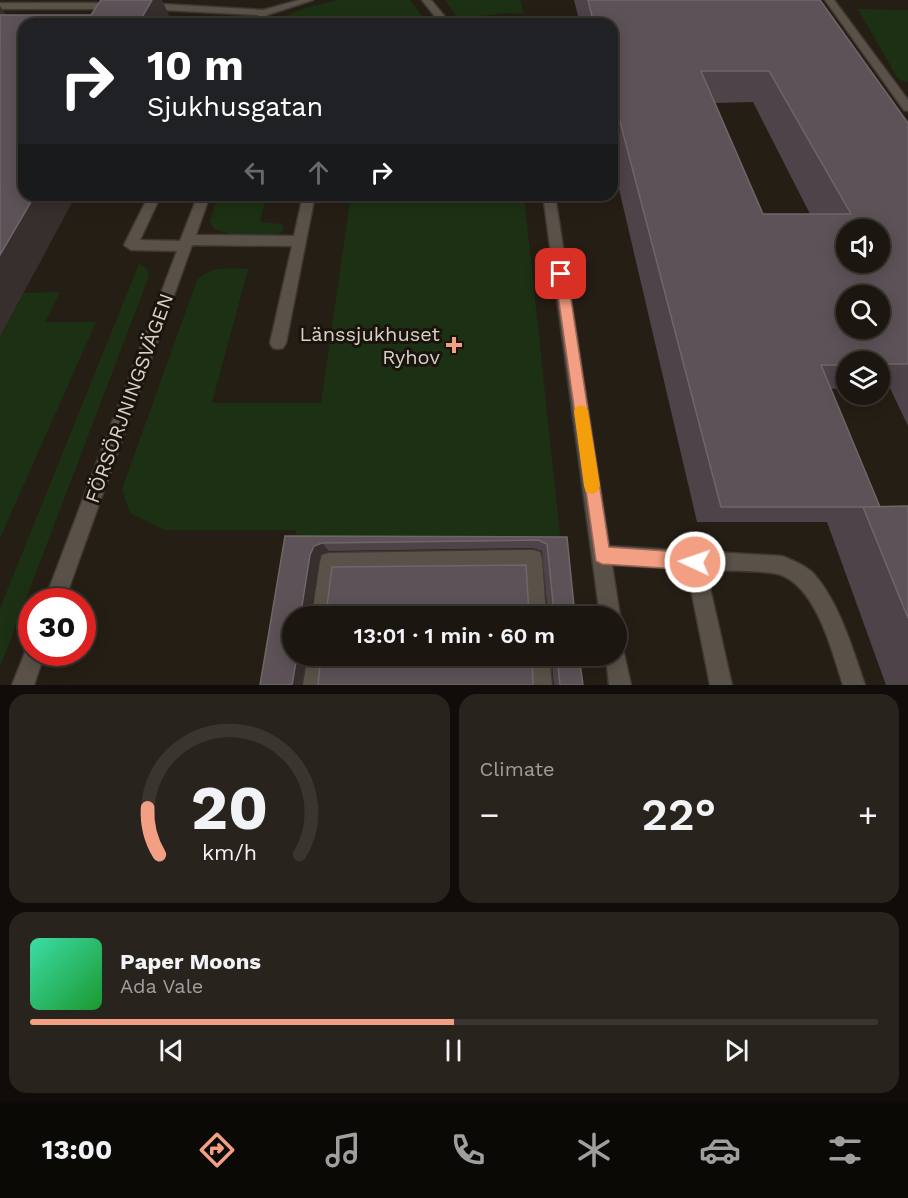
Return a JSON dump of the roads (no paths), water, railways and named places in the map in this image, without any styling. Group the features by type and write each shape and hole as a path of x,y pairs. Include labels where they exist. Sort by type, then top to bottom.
{"street":[{"path":"0,6 28,3 190,6 263,13 309,0"},
{"path":"426,0 441,18"},
{"path":"829,0 908,108"},
{"path":"262,18 263,13"},
{"path":"152,201 131,245 299,241"},
{"name":"FÖRSÖRJNINGSVÄGEN","path":"59,588 202,201"},
{"path":"278,343 308,201"},
{"path":"550,201 609,606"},
{"path":"602,555 695,562 782,565 807,580 834,625 854,685"},
{"path":"323,606 329,562 532,559 535,606"},
{"path":"695,562 721,685"},
{"path":"23,685 30,666"},
{"path":"314,685 317,666"},
{"path":"540,666 541,685"},
{"path":"617,666 620,685"}],"place":[{"name":"Länssjukhuset Ryhov","path":"454,345"}]}
